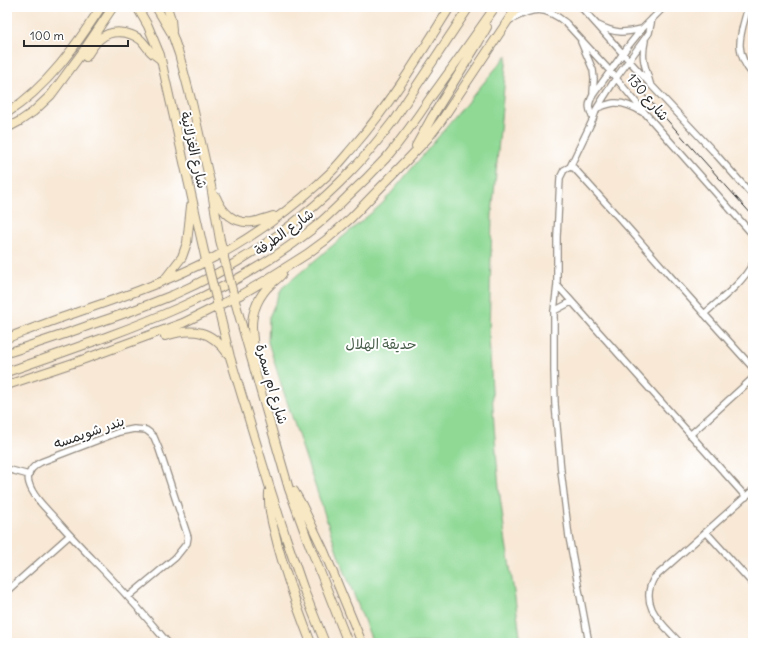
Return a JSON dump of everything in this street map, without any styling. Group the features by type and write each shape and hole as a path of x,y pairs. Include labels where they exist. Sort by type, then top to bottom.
{"main road":[{"path":"91,23 95,7"},
{"path":"7,113 31,95 49,78 68,56 101,7"},
{"path":"7,128 26,118 51,95 113,7"},
{"name":"شارع الغزلانية","path":"137,7 155,41 161,60 217,305"},
{"name":"شارع الغزلانية","path":"156,7 172,34 186,79 211,186 220,240 234,296"},
{"path":"167,7 171,19 172,34"},
{"path":"7,338 162,282 207,264 224,255 282,213 333,170 364,134 412,68 450,7"},
{"name":"شارع الطرفة","path":"7,353 131,311 174,294 219,272 262,245 293,223 347,175 380,138 394,120 469,7"},
{"path":"410,157 432,117 478,43 495,7"},
{"name":"شارع الطرفة","path":"7,372 115,334 182,307 240,278 312,230 331,213 386,157 419,114 495,7"},
{"path":"7,385 72,364 183,323 266,280 326,240 351,218 428,138 517,7"},
{"path":"71,68 83,60 99,40 113,33 123,33 134,36 145,44 151,52 161,60"},
{"path":"211,186 222,210 241,222 262,220 282,213"},
{"path":"162,282 182,257 187,243 190,228 192,197"},
{"path":"254,366 255,351 252,325 255,307 262,294 286,271 291,264"},
{"name":"شارع ام سمرة","path":"234,296 287,480 308,541 348,643"},
{"path":"217,305 230,357 269,485 305,593 325,643"},
{"path":"144,338 159,337 185,331 196,332 212,337 230,357"},
{"name":"شارع ام سمرة","path":"287,480 300,501 319,539 362,643"},
{"path":"269,485 269,508 278,547 285,572 311,643"}],"street":[{"name":"شارع 130","path":"581,7 622,54 753,196"},
{"path":"593,119 588,108 589,102 593,95 642,29 664,7"},
{"path":"748,7 740,34 740,44 741,53 753,74"},
{"name":"شارع 130","path":"508,21 520,14 536,10 550,12 558,16 610,71 645,113 753,235"},
{"path":"589,643 569,537 555,404 554,311 560,178 564,170 570,167 597,108 616,78 649,33 652,19"},
{"path":"595,23 616,32 642,29"},
{"path":"580,38 593,70 593,95"},
{"path":"645,39 643,58 645,70 651,85"},
{"path":"597,108 619,103 633,107 645,113"},
{"path":"570,167 574,168 753,368"},
{"path":"704,314 742,280 753,263"},
{"path":"742,280 753,274"},
{"path":"556,285 746,497"},
{"path":"554,311 571,302"},
{"path":"690,435 753,378"},
{"name":"بندر شويمسه","path":"29,475 34,466 41,462 125,430 146,430 154,437 187,532 188,540 175,558 128,597"},
{"path":"7,469 29,475 29,483 35,496 128,597 168,643"},
{"path":"680,643 651,609 648,599 654,578 753,490"},
{"path":"706,532 753,584"},
{"path":"7,591 70,535"}],"green space":[{"name":"حديقة الهلال","path":"507,55 492,215 489,336 499,488 521,643 373,643 339,557 283,390 268,342 269,317 282,288 382,204"}],"tram line":[{"path":"634,83 753,216"}]}
